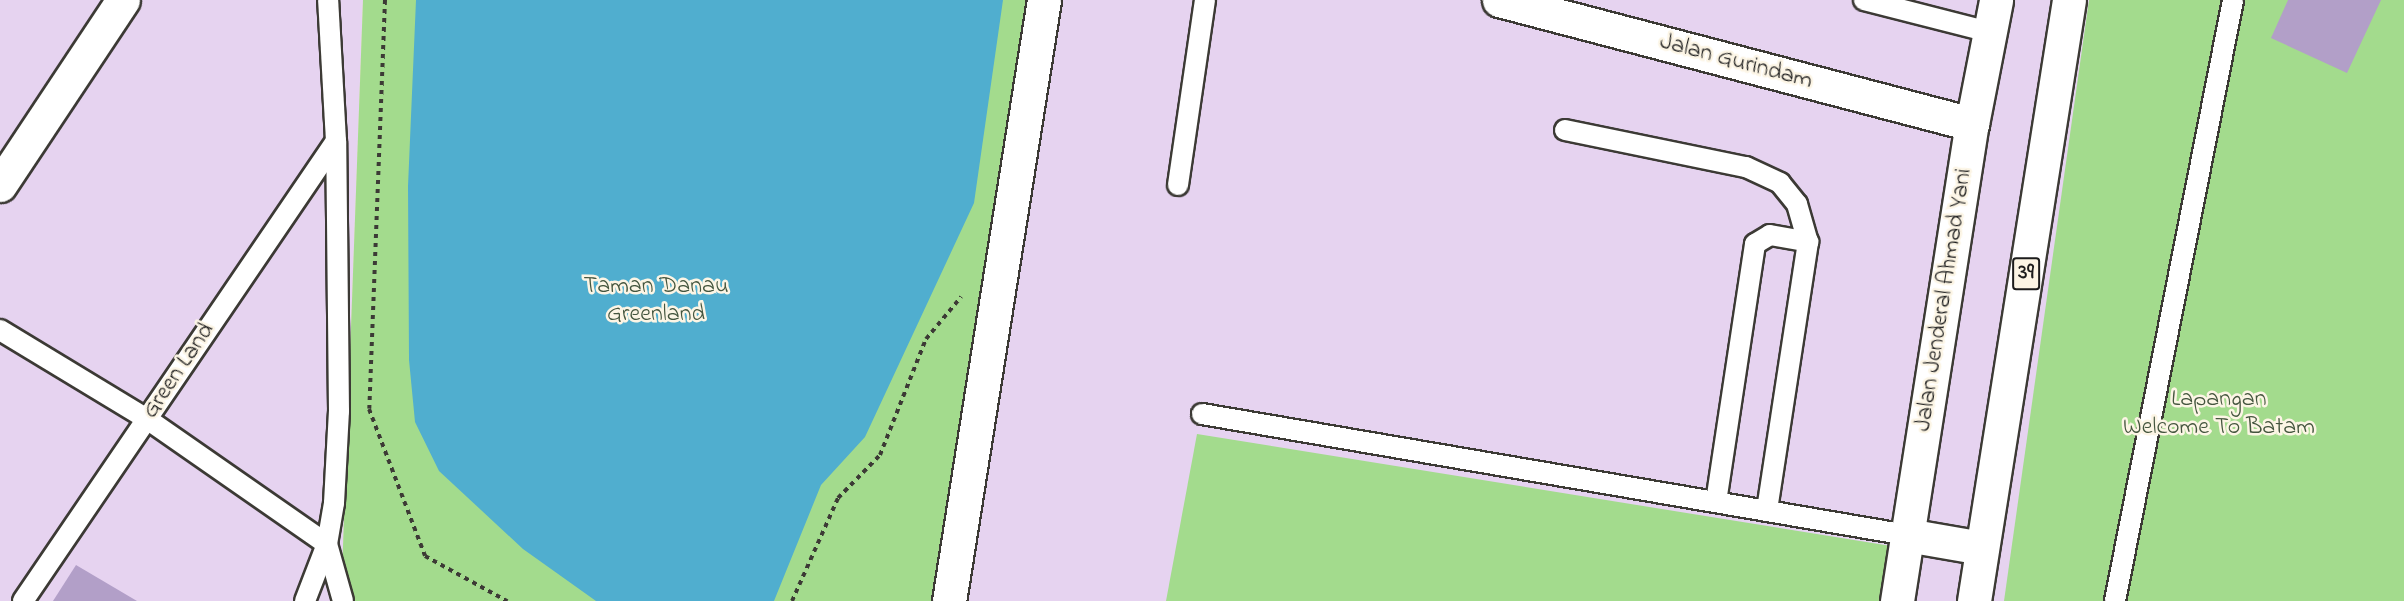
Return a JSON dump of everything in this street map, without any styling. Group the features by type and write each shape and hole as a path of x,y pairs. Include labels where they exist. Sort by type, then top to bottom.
{"main road":[{"path":"0,185 123,0"},
{"path":"949,601 1044,0"},
{"name":"Jalan Gurindam","path":"1499,0 1972,124"},
{"name":"Jalan Jenderal Ahmad Yani","path":"1897,601 1972,124 1996,0"},
{"name":"39","path":"1974,601 2069,0"},
{"path":"1908,535 1982,548"}],"lane":[{"path":"305,601 327,544 334,503 339,411 336,141 328,0"},
{"path":"1178,185 1205,0"},
{"path":"1864,0 1990,32"},
{"path":"2115,601 2233,0"},
{"path":"1565,130 1746,167 1780,183 1797,204 1808,242 1767,511"},
{"name":"Green Land","path":"23,601 336,141"},
{"path":"1716,502 1755,244 1770,235 1808,242"},
{"path":"0,330 147,419 327,544 343,601"},
{"path":"1202,414 1908,535"}],"path":[{"path":"385,0 369,409 425,556 507,601"},
{"path":"792,601 838,498 880,455 926,339 962,296"}],"shaded area":[{"path":"0,0 363,0 341,601 0,601"},
{"path":"1044,0 2404,0 2404,601 949,601"}],"green space":[{"name":"Taman Danau Greenland","path":"363,0 1035,0 935,601 341,601"},
{"name":"Lapangan Welcome To Batam","path":"2089,0 2404,0 2404,601 2004,601"},
{"path":"1197,434 1891,546 1882,601 1166,601"}],"water":[{"name":"Taman Danau Greenland","path":"416,0 1003,0 974,203 865,437 821,485 774,601 596,601 523,549 439,471 415,422 409,360 408,186"}],"building":[{"path":"2288,0 2381,0 2347,73 2271,38"},
{"path":"76,565 137,601 53,601"}]}
